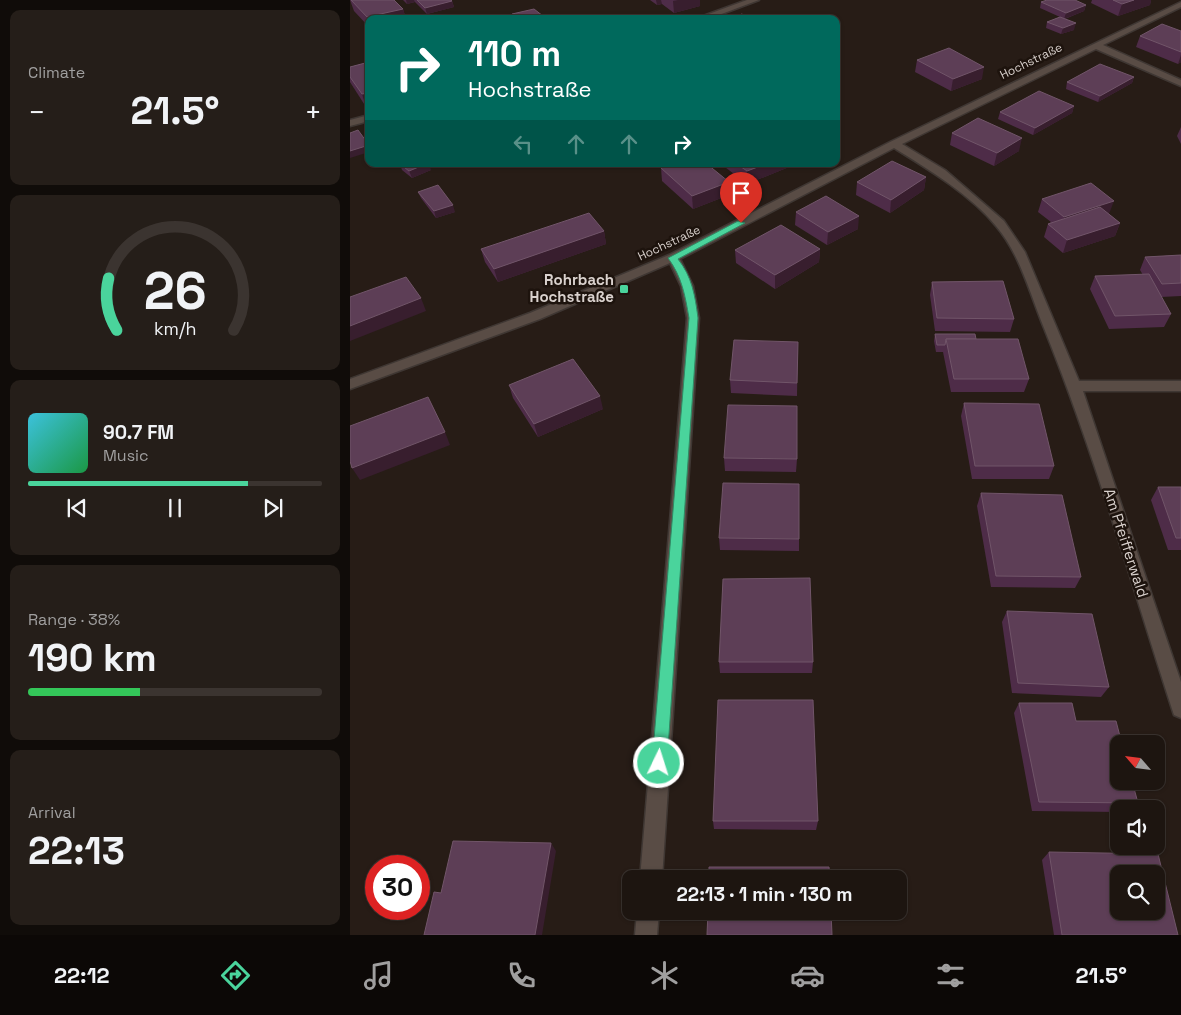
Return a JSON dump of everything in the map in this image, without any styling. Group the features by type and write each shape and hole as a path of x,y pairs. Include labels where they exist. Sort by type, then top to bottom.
{"street":[{"path":"711,15 755,0"},
{"name":"Hochstraße","path":"350,384 535,316 673,258 894,144 1181,4"},
{"path":"1095,45 1181,83"},
{"path":"350,123 365,119"},
{"name":"Am Pfeifferwald","path":"894,144 940,172 1000,223 1019,252 1074,386 1180,703"},
{"path":"651,870 693,318 689,287 683,272 673,258"},
{"path":"1074,386 1181,386"},
{"path":"646,935 647,920"}],"building":[{"path":"351,0 394,0 403,9 376,15 365,15"},
{"path":"417,0 451,0 452,1 425,8"},
{"path":"1047,0 1075,0 1086,5 1066,13 1041,2"},
{"path":"1113,0 1134,0 1122,4"},
{"path":"534,9 542,15 513,15 512,14"},
{"path":"1060,17 1076,23 1063,28 1047,22"},
{"path":"1162,24 1181,31 1181,52 1140,36"},
{"path":"949,48 984,67 953,79 917,60"},
{"path":"365,63 365,94 362,94 350,77 350,67"},
{"path":"1100,64 1134,77 1100,96 1067,82"},
{"path":"1039,91 1074,106 1035,128 1000,112"},
{"path":"978,118 1022,138 997,153 952,133"},
{"path":"358,130 365,140 365,146 350,151 350,133"},
{"path":"892,161 926,177 891,200 857,182"},
{"path":"404,167 419,167 409,171"},
{"path":"711,167 729,182 692,196 661,168"},
{"path":"741,167 758,167 747,171"},
{"path":"1091,183 1114,201 1064,217 1042,199"},
{"path":"438,185 453,205 434,211 418,192"},
{"path":"826,196 859,216 828,232 796,212"},
{"path":"1100,207 1120,223 1067,240 1048,224"},
{"path":"589,213 604,231 494,269 481,249"},
{"path":"781,225 820,249 775,275 735,250"},
{"path":"1181,255 1181,283 1162,284 1145,257"},
{"path":"1149,274 1171,314 1115,316 1095,276"},
{"path":"406,277 421,298 350,326 350,297"},
{"path":"1003,281 1014,319 937,318 932,282"},
{"path":"935,334 975,334 976,339 946,339 945,345 937,345"},
{"path":"946,339 1018,339 1029,379 954,379"},
{"path":"734,340 798,342 797,383 730,380"},
{"path":"573,359 600,396 534,424 509,385"},
{"path":"428,397 445,432 352,468 350,461 350,426"},
{"path":"964,403 1039,404 1054,466 975,466"},
{"path":"728,405 797,406 797,459 724,458"},
{"path":"723,483 799,484 799,539 719,538"},
{"path":"1158,487 1181,487 1181,538 1176,538"},
{"path":"981,493 1062,495 1081,577 996,576"},
{"path":"810,578 813,662 719,662 723,579"},
{"path":"1007,611 1092,614 1109,687 1018,683"},
{"path":"718,700 813,700 818,821 713,821"},
{"path":"1019,703 1072,703 1076,721 1116,721 1120,735 1110,735 1110,790 1134,790 1137,800 1110,800 1110,803 1039,802"},
{"path":"453,841 551,843 535,935 424,935 427,920 430,920 430,909 434,892 441,893"},
{"path":"1049,852 1158,855 1161,865 1110,865 1110,920 1165,920 1165,882 1178,935 1062,935"},
{"path":"709,867 829,867 829,870 709,870"},
{"path":"708,920 831,920 832,935 707,935"}],"place":[{"name":"Rohrbach Hochstraße","path":"624,289"}],"route":[{"path":"659,763 693,318 689,287 683,272 673,258 741,223"}]}
